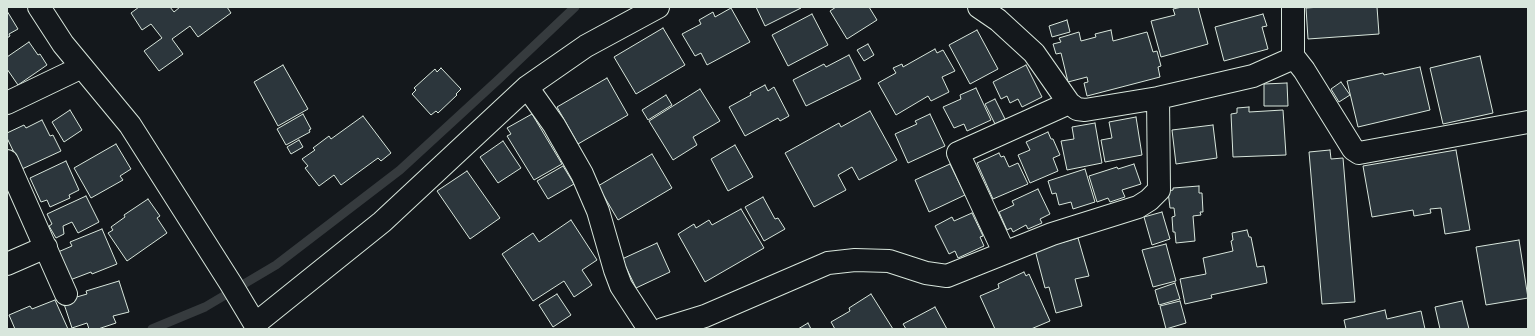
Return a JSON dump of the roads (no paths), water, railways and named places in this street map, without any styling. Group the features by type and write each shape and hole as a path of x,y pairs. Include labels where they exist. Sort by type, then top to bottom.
{"street":[{"path":"39,7 63,44 130,125 254,322 382,222 527,87 586,46 658,7"},
{"path":"979,7 998,20 1034,53 1069,103 1076,109 1085,110 1158,98 1253,76 1288,60 1293,56"},
{"path":"1293,7 1293,56 1304,70 1354,149 1359,152 1528,122"},
{"path":"7,103 82,67"},
{"path":"527,87 554,125 582,174 598,211 621,286 649,329"},
{"path":"663,329 705,316 828,263 855,260 889,261 926,273 947,276 1052,234 1138,207 1160,190 1158,98"},
{"path":"1004,252 958,153 1069,103"},
{"path":"7,161 66,294"},
{"path":"7,264 46,248"}],"waterway":[{"path":"152,329 205,307 276,265 400,170 575,7"}]}
